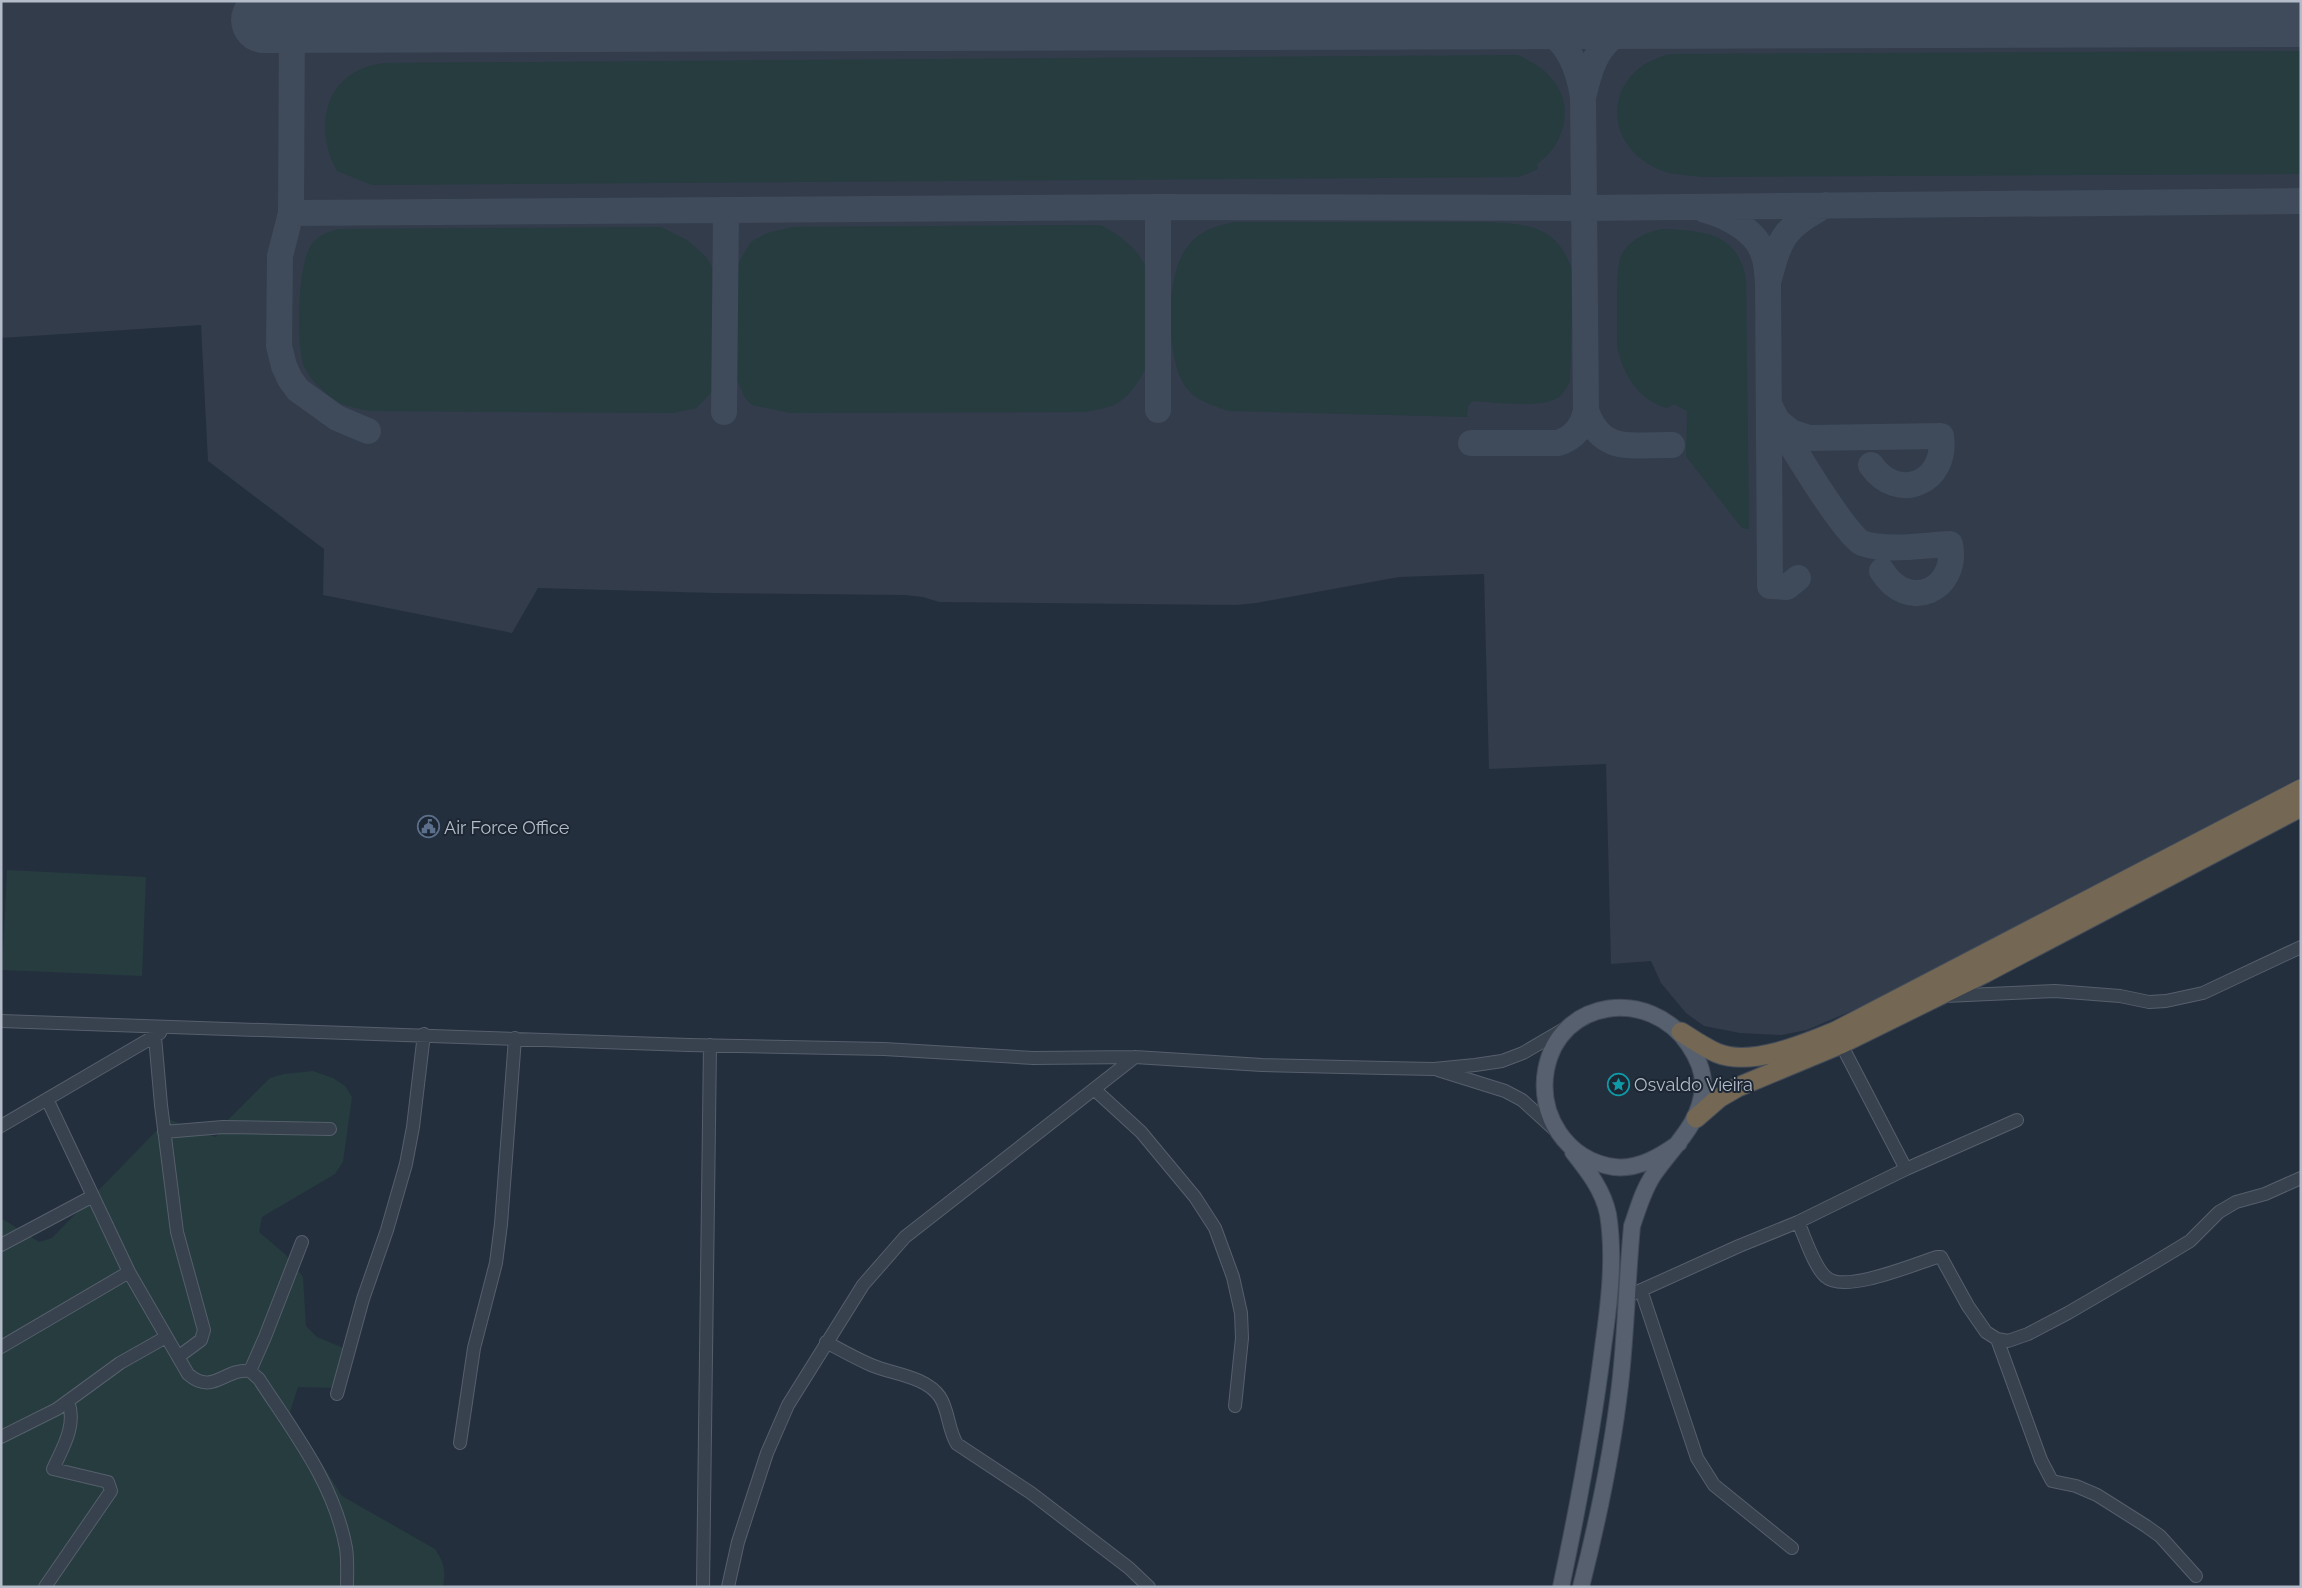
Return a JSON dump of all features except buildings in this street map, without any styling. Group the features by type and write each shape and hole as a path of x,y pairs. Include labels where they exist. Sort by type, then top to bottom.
{"highway":[{"path":"1681,1032 1718,1053 1734,1057 1750,1057 1776,1052 1819,1038 1836,1031 2301,789"},
{"path":"1696,1118 1719,1098 1738,1086 1841,1044 1938,996 2301,807"}],"main road":[{"path":"1561,1587 1586,1468 1597,1401 1608,1311 1610,1265 1608,1213 1601,1193 1592,1176 1557,1131 1545,1104 1543,1086 1548,1059 1554,1046 1570,1026 1587,1015 1603,1009 1628,1008 1653,1013 1671,1023 1681,1032 1695,1053 1703,1086 1696,1118 1653,1176 1639,1204 1632,1226 1620,1384 1614,1435 1602,1505 1581,1587"},
{"path":"1568,1144 1585,1157 1614,1167 1628,1166 1658,1158 1679,1143"}],"street":[{"path":"1938,996 2055,991 2120,996 2149,1002 2166,1001 2203,993 2301,947"},
{"path":"1,1021 710,1045 920,1050 1033,1058 1136,1057 1262,1065 1434,1068 1475,1066 1502,1061 1523,1054 1570,1026"},
{"path":"1,1126 155,1037 168,1026"},
{"path":"337,1394 363,1299 387,1230 406,1164 413,1127 424,1034"},
{"path":"155,1037 164,1132 177,1232 204,1330 201,1340 178,1357"},
{"path":"460,1443 474,1348 496,1263 501,1224 515,1038"},
{"path":"1841,1044 1906,1170"},
{"path":"703,1587 710,1045"},
{"path":"728,1587 738,1542 766,1453 788,1405 863,1285 905,1237 1136,1057"},
{"path":"1434,1068 1505,1092 1522,1100 1557,1131"},
{"path":"1094,1089 1141,1132 1195,1197 1215,1228 1233,1277 1241,1313 1242,1338 1235,1406"},
{"path":"47,1099 129,1272 188,1374 196,1381 211,1383 236,1372 250,1371"},
{"path":"1626,1297 1739,1246 1798,1222 1906,1170 2017,1120"},
{"path":"164,1132 223,1127 330,1129"},
{"path":"1798,1222 1820,1270 1830,1280 1845,1282 1872,1279 1941,1257 1968,1306 1986,1332 1996,1339 2008,1341 2028,1334 2060,1317 2190,1241 2219,1212 2236,1202 2265,1194 2301,1178"},
{"path":"1,1245 93,1196"},
{"path":"250,1371 302,1242"},
{"path":"1,1347 129,1272"},
{"path":"1641,1290 1697,1458 1714,1485 1792,1548"},
{"path":"1,1437 68,1401 120,1363 166,1338"},
{"path":"1996,1339 2040,1460 2052,1481 2076,1486 2097,1495 2146,1526 2160,1536 2196,1576"},
{"path":"826,1342 872,1365 919,1382 931,1389 942,1401 952,1437 957,1444 1030,1493 1129,1568 1149,1587"},
{"path":"250,1371 308,1453 328,1489 335,1506 344,1542 348,1587"},
{"path":"45,1587 111,1491 108,1482 53,1469 70,1429 72,1415 68,1401"}],"shaded area":[{"path":"1,1 2301,1 2301,777 1891,994 1807,1030 1781,1035 1740,1033 1704,1026 1686,1013 1661,983 1651,961 1611,964 1606,764 1489,769 1484,574 1399,577 1236,605 939,602 923,597 905,595 714,593 538,588 512,633 323,595 324,549 208,461 201,325 1,338"}],"green space":[{"path":"2301,51 2301,174 1703,177 1671,173 1654,167 1636,154 1624,138 1618,121 1618,104 1624,87 1635,72 1651,61 1672,54"},
{"path":"1518,55 1547,73 1558,87 1565,111 1560,135 1547,156 1537,164 1538,169 1519,177 372,185 337,171 329,153 326,136 326,118 329,102 337,88 349,76 364,68 384,63"},
{"path":"1236,222 1484,222 1528,226 1540,230 1559,245 1567,258 1573,274 1570,381 1564,392 1551,401 1517,404 1473,401 1468,406 1467,417 1229,411 1207,403 1197,398 1188,390 1180,377 1175,359 1170,317 1175,275 1181,258 1194,240 1210,229"},
{"path":"1100,225 1121,237 1138,254 1149,276 1151,320 1146,365 1133,389 1116,404 1087,412 791,413 752,405 745,398 734,372 736,279 739,262 751,242 768,233 792,227"},
{"path":"661,227 687,240 706,257 717,275 717,373 711,393 696,408 673,413 370,411 347,406 335,400 316,383 305,368 299,326 303,272 310,247 319,237 327,233 339,229"},
{"path":"1662,229 1691,231 1716,237 1735,251 1746,279 1749,529 1742,528 1686,456 1687,411 1674,404 1667,408 1647,398 1633,384 1620,356 1617,345 1617,299 1621,256 1628,246 1638,238"},
{"path":"7,870 146,877 142,976 2,970"},
{"path":"313,1071 333,1078 345,1086 352,1097 343,1162 335,1174 262,1217 259,1232 286,1255 303,1277 306,1326 317,1337 346,1349 336,1388 298,1387 290,1412 342,1496 435,1549 444,1567 443,1587 1,1587 1,1218 39,1242 52,1238 168,1119 216,1137 227,1121 270,1078 284,1074"}],"taxiway":[{"path":"1471,443 1558,443 1574,435 1583,421 1586,410 1583,98 1592,65 1605,44 1626,29 1658,17"},
{"path":"1490,18 1522,23 1550,32 1565,47 1570,56 1579,77 1583,97"},
{"path":"292,21 291,213 280,256 279,346 284,366 298,390 337,418 368,431"},
{"path":"291,213 1158,207 1585,208 2301,201"},
{"path":"1769,279 1777,252 1787,234 1801,220 1826,205"},
{"path":"1158,207 1158,410"},
{"path":"1705,210 1723,216 1748,232 1761,247 1765,259 1768,283 1770,586 1787,587 1798,578"},
{"path":"724,412 726,211"},
{"path":"1770,406 1828,503 1842,522 1862,543 1894,548 1950,544 1951,560 1947,574 1939,584 1929,590 1917,593 1905,591 1893,584 1882,571"},
{"path":"1586,410 1592,424 1600,434 1610,441 1632,445 1672,445"},
{"path":"1780,423 1791,432 1809,438 1941,436 1941,452 1937,465 1929,476 1919,482 1907,485 1894,483 1882,477 1871,465"}],"runway":[{"path":"264,20 2301,14"}],"place":[{"name":"Air Force Office","path":"428,827"},
{"name":"Osvaldo Vieira","path":"1618,1084"}]}
